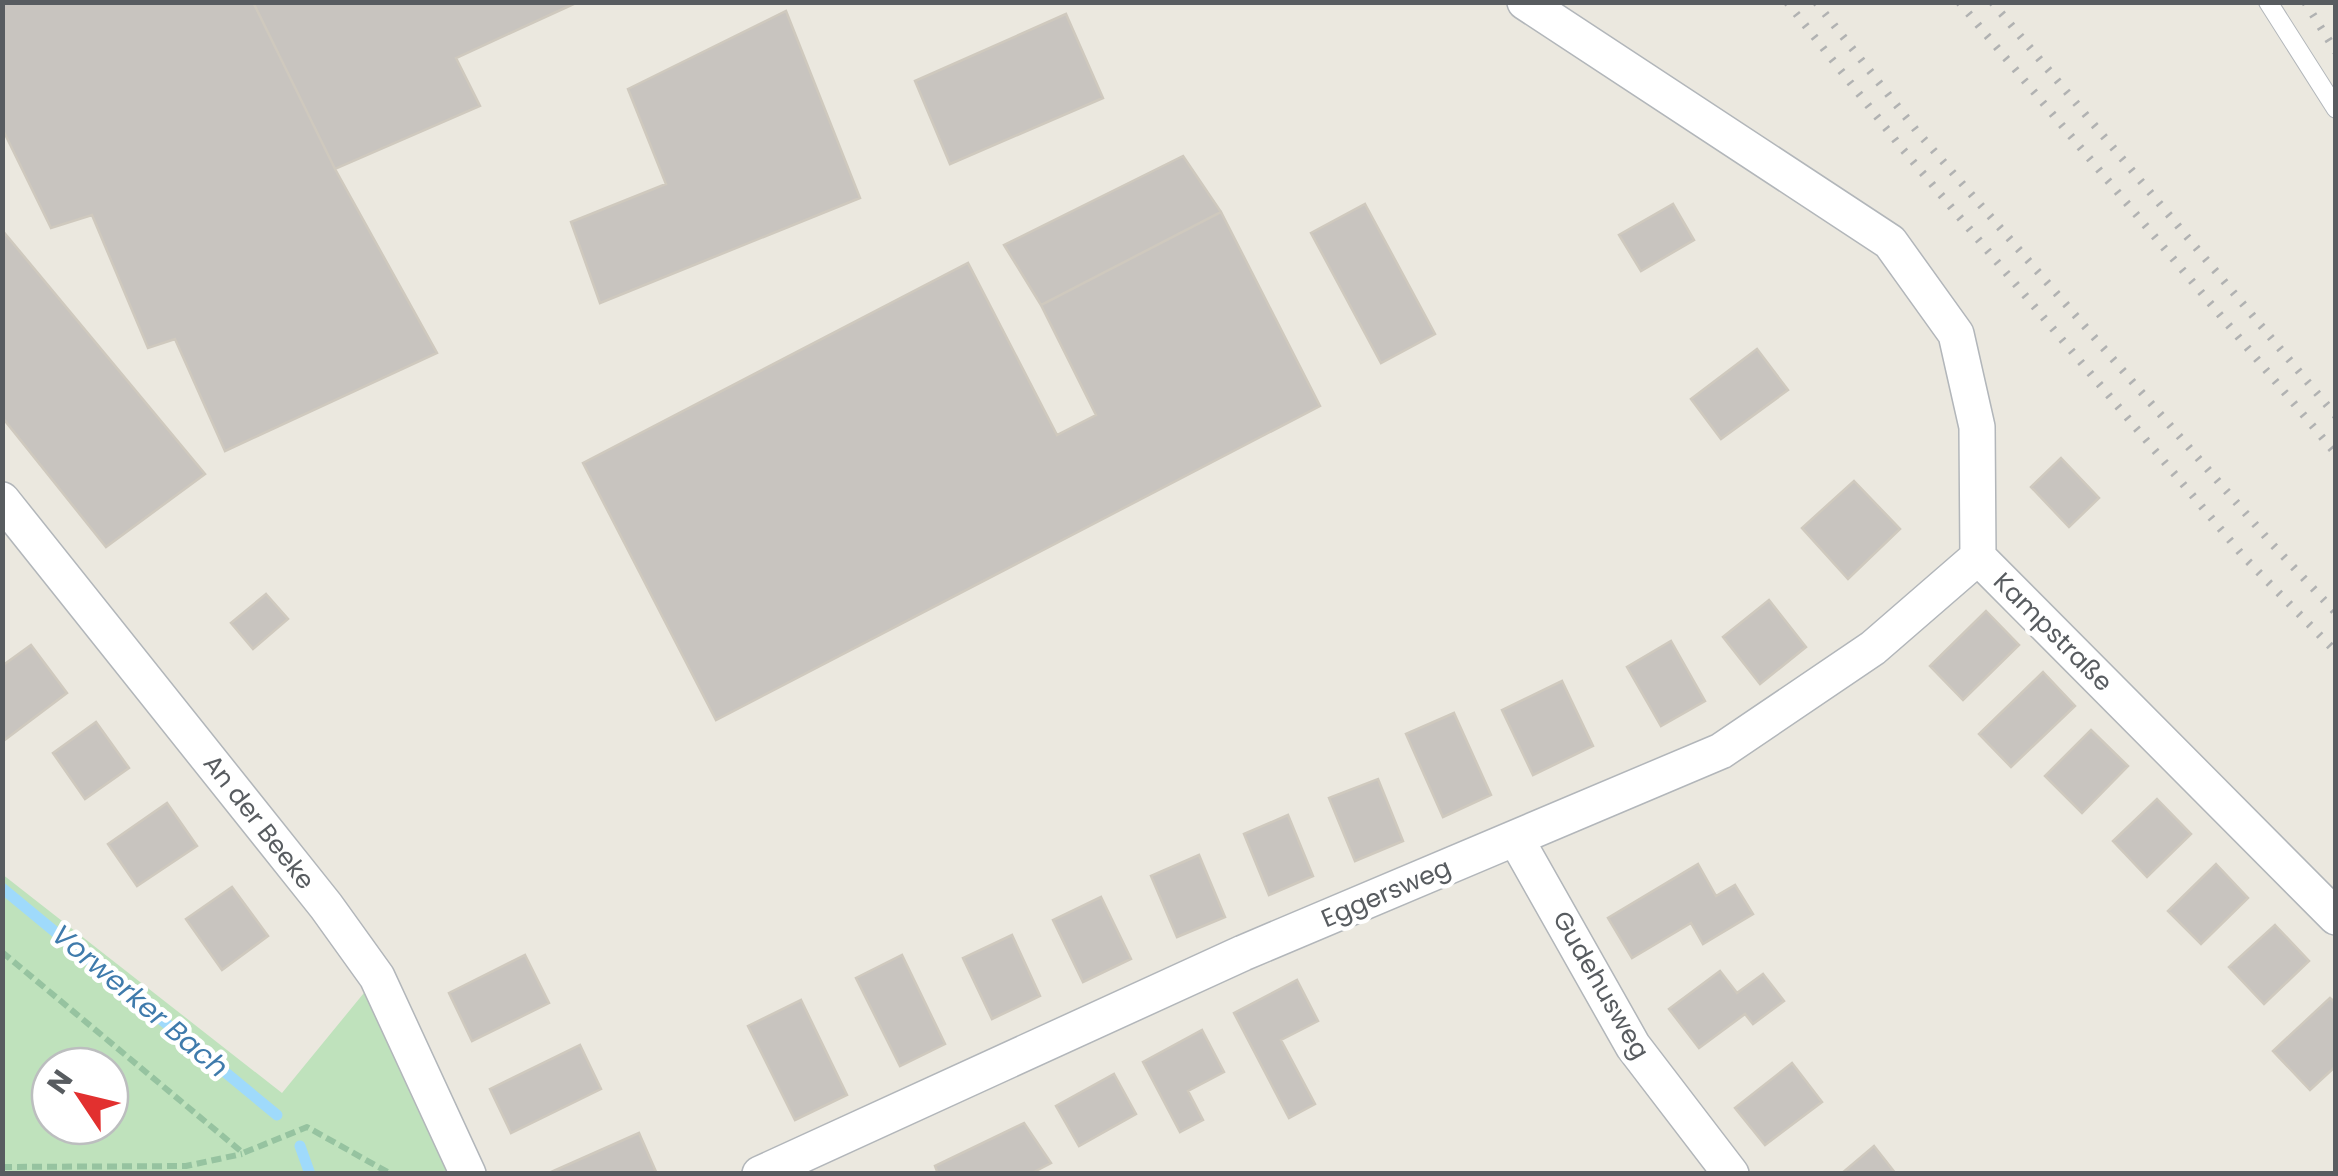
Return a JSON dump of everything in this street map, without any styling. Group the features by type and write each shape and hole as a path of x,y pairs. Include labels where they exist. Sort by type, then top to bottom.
{"street":[{"name":"Kampstraße","path":"1525,2 1890,242 1956,334 1977,427 1978,557 2336,918"},
{"name":"An der Beeke","path":"2,500 326,906 377,977 468,1174"},
{"name":"Eggersweg","path":"760,1174 1243,953 1721,751 1873,648 1978,557"},
{"name":"Gudehusweg","path":"1516,839 1632,1046 1731,1174"}],"lane":[{"path":"2268,2 2336,109"}],"path":[{"path":"2,952 243,1153"},
{"path":"2,1168 186,1166 243,1153 307,1128 390,1174"}],"green space":[{"path":"2,874 282,1093 377,977 468,1173 3,1173"}],"building":[{"path":"2,2 253,2 335,169 437,353 225,451 175,339 148,348 92,215 51,228 2,128"},
{"path":"253,2 578,2 456,58 480,106 335,169"},
{"path":"786,11 860,198 600,303 571,222 666,184 628,89"},
{"path":"1066,14 1103,98 950,164 915,81"},
{"path":"1183,156 1221,212 1041,305 1004,245"},
{"path":"1365,204 1435,334 1381,363 1311,233"},
{"path":"1673,204 1694,240 1641,271 1619,235"},
{"path":"1221,212 1320,406 716,720 583,463 968,263 1057,435 1096,415 1041,305"},
{"path":"2,230 205,474 106,547 2,417"},
{"path":"1757,349 1788,390 1721,439 1691,399"},
{"path":"2061,458 2099,498 2069,527 2031,487"},
{"path":"1854,481 1900,529 1848,579 1802,528"},
{"path":"266,594 288,619 253,649 231,623"},
{"path":"1769,600 1806,647 1760,684 1723,637"},
{"path":"1986,611 2019,645 1963,700 1930,666"},
{"path":"1671,641 1705,701 1661,726 1627,667"},
{"path":"31,645 67,693 2,742 2,666"},
{"path":"2043,672 2075,706 2011,767 1979,734"},
{"path":"1562,681 1593,746 1533,775 1502,710"},
{"path":"1454,713 1491,795 1443,817 1406,734"},
{"path":"96,722 129,768 85,799 53,753"},
{"path":"2091,730 2128,766 2082,813 2045,776"},
{"path":"1378,779 1403,841 1355,861 1329,798"},
{"path":"2157,799 2191,834 2147,877 2113,841"},
{"path":"167,803 197,846 137,886 108,844"},
{"path":"1288,815 1313,876 1269,895 1244,834"},
{"path":"1199,855 1225,917 1177,937 1151,876"},
{"path":"1698,864 1716,896 1735,885 1753,914 1703,944 1691,923 1632,958 1608,918"},
{"path":"2216,864 2248,898 2201,944 2168,911"},
{"path":"232,887 268,936 222,970 186,919"},
{"path":"1101,897 1131,959 1083,982 1053,920"},
{"path":"2275,925 2309,961 2264,1004 2229,967"},
{"path":"1012,935 1040,996 992,1019 963,958"},
{"path":"525,955 549,1003 472,1041 449,993"},
{"path":"902,955 945,1044 900,1066 856,978"},
{"path":"1720,971 1737,993 1763,974 1784,1001 1753,1024 1745,1014 1699,1048 1669,1009"},
{"path":"1297,980 1318,1021 1281,1040 1315,1104 1289,1118 1234,1013"},
{"path":"2330,998 2336,1003 2336,1066 2310,1090 2273,1051"},
{"path":"801,1000 847,1095 795,1120 748,1026"},
{"path":"1202,1030 1224,1072 1188,1091 1203,1120 1180,1132 1143,1062"},
{"path":"580,1045 601,1089 511,1133 490,1089"},
{"path":"1792,1063 1822,1102 1765,1145 1735,1108"},
{"path":"1114,1074 1136,1114 1079,1146 1056,1106"},
{"path":"1024,1123 1051,1163 1030,1174 938,1174 935,1166"},
{"path":"639,1133 657,1174 549,1173"},
{"path":"1874,1146 1896,1174 1841,1174"}],"waterway":[{"name":"Vorwerker Bach","path":"2,888 277,1115"},
{"name":"Vorwerker Bach","path":"300,1146 310,1174"}],"railway":[{"path":"1787,2 1900,146 2244,557 2336,652"},
{"path":"1816,2 1916,130 2272,544 2336,613"},
{"path":"1959,2 2336,454"},
{"path":"1992,2 2336,416"},
{"path":"2305,2 2336,52"}]}
